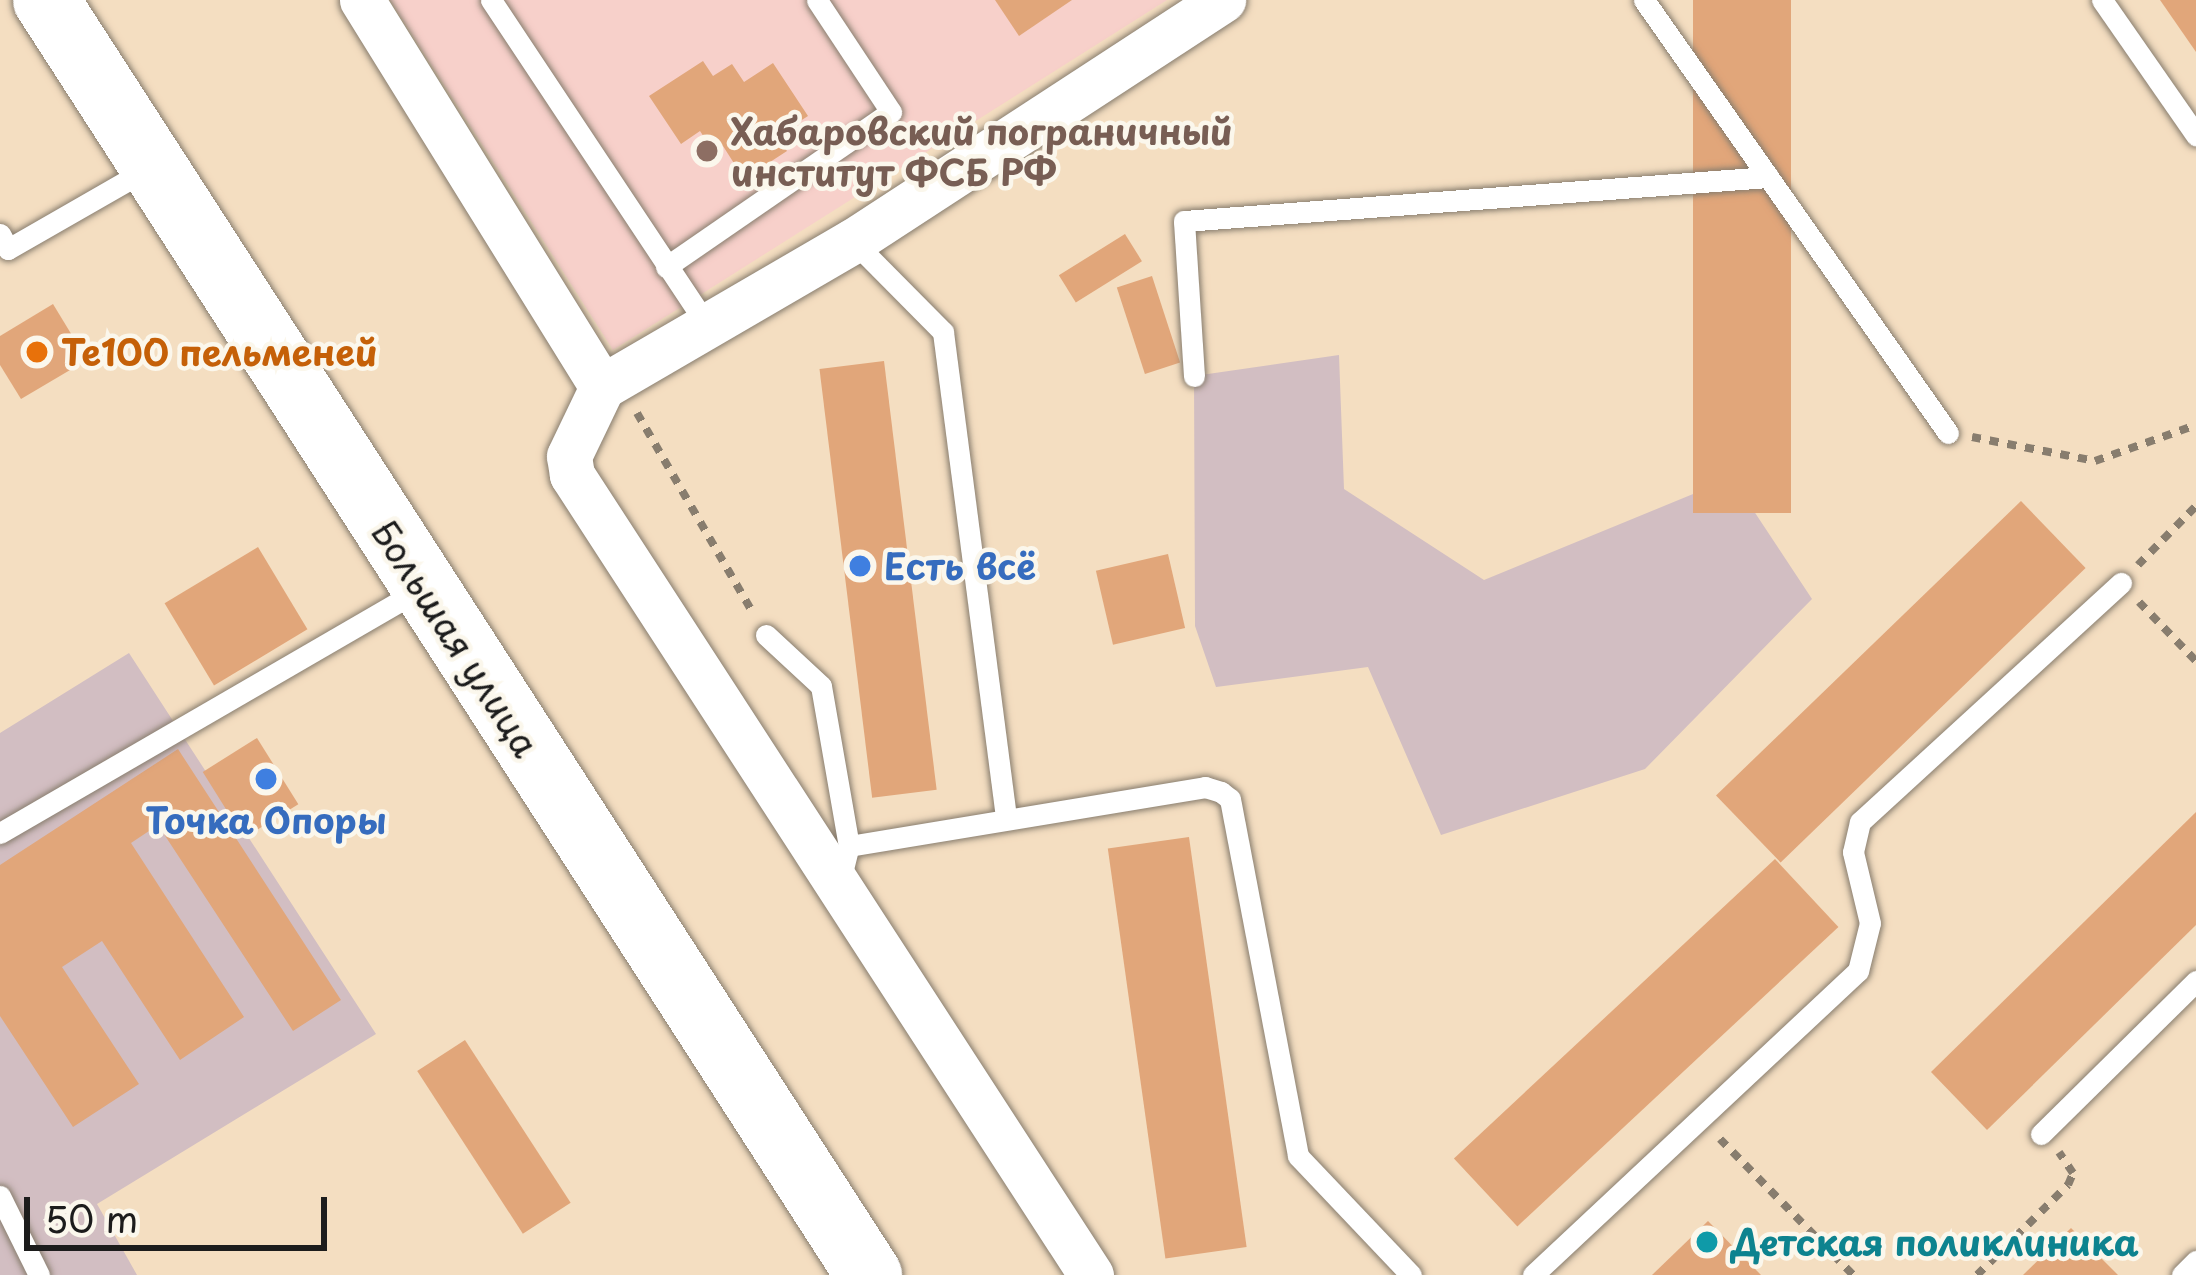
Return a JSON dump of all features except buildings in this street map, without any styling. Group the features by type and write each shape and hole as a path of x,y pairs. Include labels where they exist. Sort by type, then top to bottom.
{"highway":[{"name":"Большая улица","path":"46,0 869,1275"}],"street":[{"path":"362,0 610,383"},
{"path":"1091,1275 844,865 572,476 568,455 610,383 853,241 1222,0"}],"lane":[{"path":"491,0 707,325"},
{"path":"666,267 891,112 817,0"},
{"path":"1644,0 1948,433"},
{"path":"2102,0 2196,135"},
{"path":"0,234 8,249 152,167"},
{"path":"1194,376 1184,221 1768,177"},
{"path":"853,241 943,332 1006,819"},
{"path":"1533,1275 1858,971 1870,922 1853,852 1860,822 2121,583"},
{"path":"0,833 424,588"},
{"path":"766,634 821,686 844,865 1006,819 1205,787 1230,799 1298,1156 1411,1275"},
{"path":"2041,1134 2195,983"},
{"path":"0,1196 39,1275"},
{"path":"2182,1275 2196,1262"}],"path":[{"path":"610,383 766,634"},
{"path":"1948,433 2095,461 2196,424"},
{"path":"2196,506 2121,583 2196,661"},
{"path":"1700,1118 1853,1275"},
{"path":"1977,1275 2074,1173 2041,1134"}],"shaded area":[{"name":"Хабаровский пограничный институт ФСБ РФ","path":"390,0 1167,0 613,350"},
{"path":"1339,355 1344,489 1484,580 1732,478 1812,599 1645,769 1441,835 1368,667 1216,687 1195,626 1194,376"},
{"path":"129,653 376,1034 97,1204 137,1275 0,1275 0,733"}],"place":[{"name":"Хабаровский пограничный институт ФСБ РФ","path":"707,151"},
{"name":"Те100 пельменей","path":"37,352"},
{"name":"Есть всё","path":"860,566"},
{"name":"Точка Опоры","path":"266,779"},
{"name":"Детская поликлиника","path":"1707,1242"}]}
